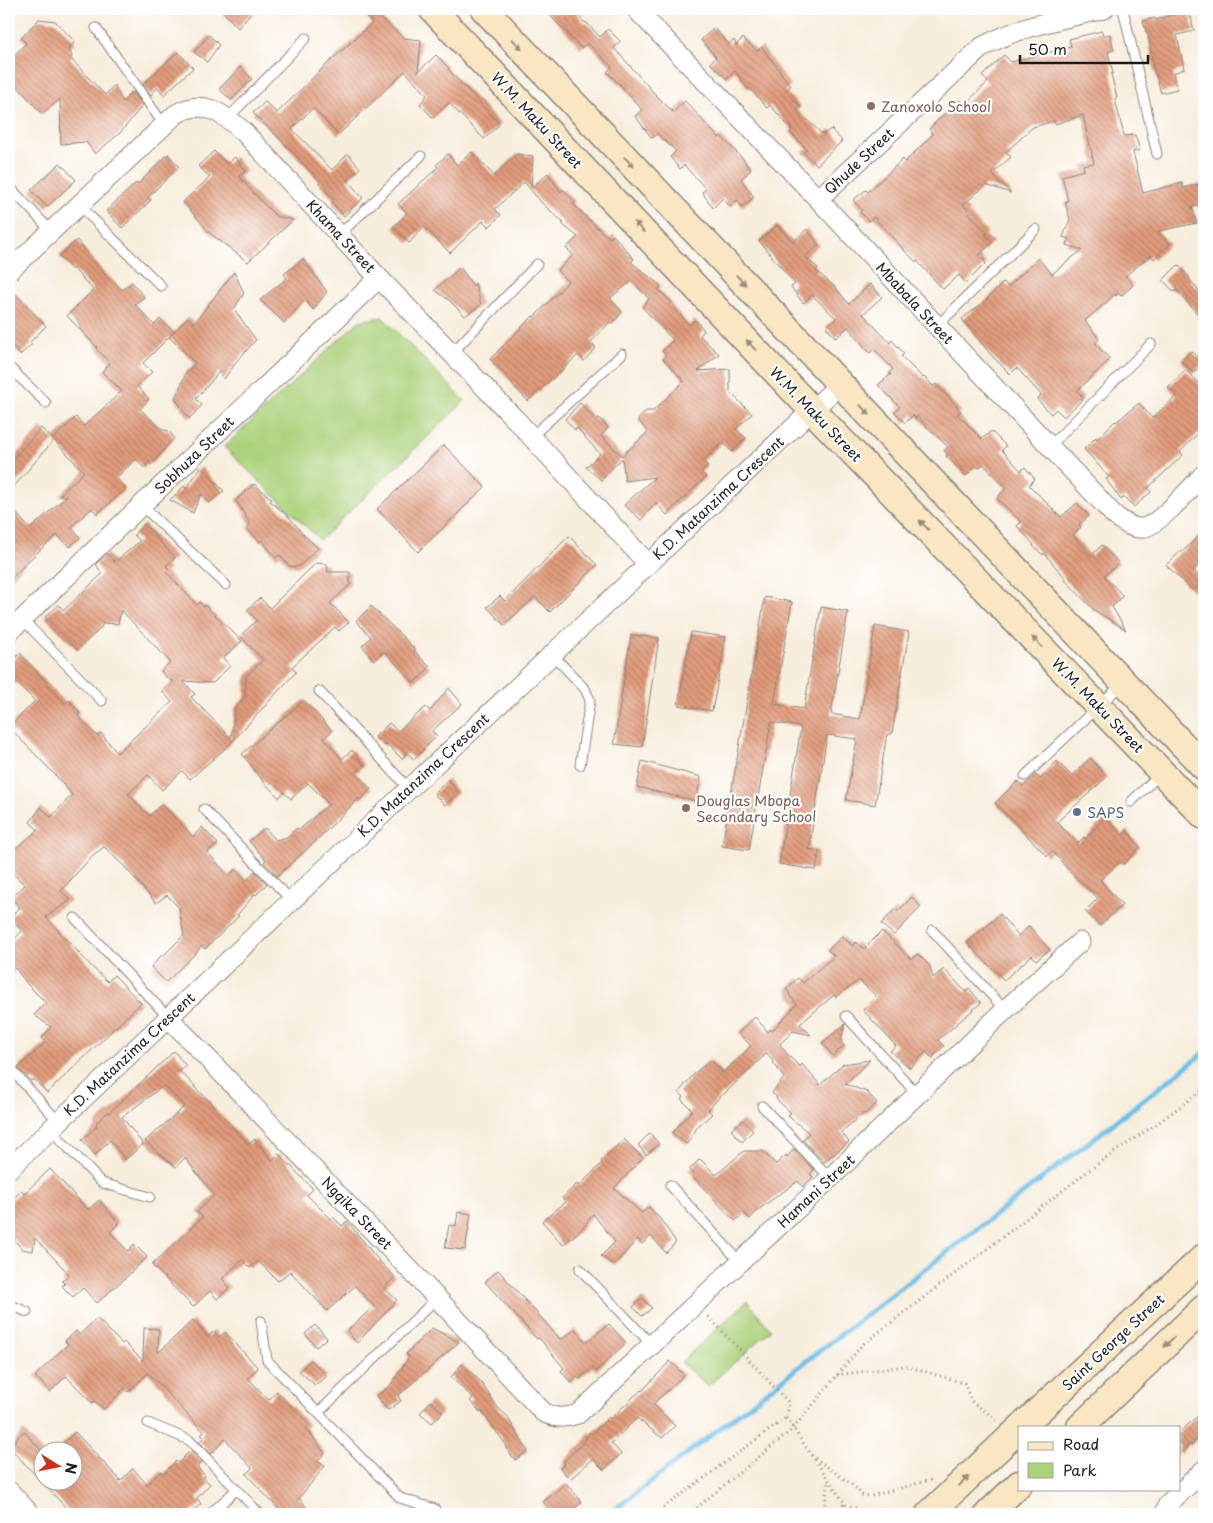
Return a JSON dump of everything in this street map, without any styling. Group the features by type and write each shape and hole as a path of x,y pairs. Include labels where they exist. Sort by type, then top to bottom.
{"street":[{"name":"W.M. Maku Street","path":"432,9 812,410 1204,816"},
{"path":"484,9 1204,767"},
{"name":"Mbabala Street","path":"636,9 818,199 1114,515 1132,527 1143,528 1156,521 1204,474"},
{"name":"Qhude Street","path":"818,199 982,47 1019,30 1104,9"},
{"name":"Khama Street","path":"9,271 176,114 185,109 195,108 219,111 243,131 648,564"},
{"name":"Sobhuza Street","path":"15,625 380,278"},
{"name":"K.D. Matanzima Crescent","path":"9,1169 291,900 840,384"},
{"name":"Hamani Street","path":"543,1412 562,1418 578,1414 697,1304 1005,1010 1080,942"},
{"name":"Ngqika Street","path":"168,1017 437,1298 543,1412"},
{"name":"Saint George Street","path":"928,1514 1015,1427 1204,1257"},
{"path":"1081,1426 1204,1308"},
{"path":"1165,1514 1168,1504 1204,1470"},
{"path":"988,1514 1018,1485"},
{"path":"9,1491 30,1514"}],"lane":[{"path":"1123,9 1157,154"},
{"path":"96,28 164,125"},
{"path":"228,118 306,38"},
{"path":"339,234 420,156"},
{"path":"9,186 51,231"},
{"path":"79,205 161,286"},
{"path":"937,326 1036,229"},
{"path":"452,353 538,264"},
{"path":"1050,446 1151,344"},
{"path":"531,437 622,354"},
{"path":"9,367 46,403"},
{"path":"141,505 226,585"},
{"path":"15,625 102,701"},
{"path":"552,654 585,689 590,700 580,765"},
{"path":"1025,776 1124,682"},
{"path":"319,691 409,789"},
{"path":"1131,802 1162,772"},
{"path":"204,809 291,900"},
{"path":"75,918 168,1017"},
{"path":"932,930 1005,1010"},
{"path":"846,1016 918,1094"},
{"path":"9,1067 102,1183 150,1197"},
{"path":"762,1106 830,1178"},
{"path":"670,1185 740,1262"},
{"path":"580,1269 652,1345"},
{"path":"318,1413 437,1298"},
{"path":"9,1304 27,1312"},
{"path":"261,1321 267,1360 400,1498 435,1509"},
{"path":"148,1422 189,1440 260,1514"},
{"path":"210,1514 236,1490"}],"path":[{"path":"689,1514 793,1429 862,1345 1100,1162 1204,1089"},
{"path":"697,1304 788,1403 786,1418 793,1429 846,1506 859,1510 862,1514"},
{"path":"837,1376 906,1366 941,1376 964,1383 970,1400 1015,1427"},
{"path":"655,1514 786,1418"},
{"path":"811,1455 855,1487 862,1495 871,1496 942,1477"},
{"path":"824,1514 828,1481"},
{"path":"842,1500 845,1514"}],"green space":[{"path":"382,317 465,401 320,540 224,447 359,321"},
{"path":"747,1301 771,1330 708,1386 681,1362"}],"building":[{"path":"220,9 254,9 238,28"},
{"path":"359,9 390,9 381,18 404,38 421,40 418,72 436,55 500,124 484,139 449,103 433,118 420,104 427,95 405,71 338,135 313,108 292,129 332,170 348,154 360,168 347,180 363,198 344,216 332,202 334,200 320,182 253,113 265,102 277,113 372,23"},
{"path":"544,9 572,9 600,37 608,29 620,41 614,48 673,112 685,101 719,138 721,136 743,159 751,170 741,179 754,197 742,207 737,200 730,207 723,198 713,208 702,192 706,189 684,165 680,169 670,157 676,151 657,134 652,138 635,116 642,110 607,72 612,67 588,43 581,48"},
{"path":"1187,11 1191,17 1194,31 1177,35 1184,69 1173,73 1177,89 1161,93 1154,72 1148,34 1143,21 1155,18 1156,20"},
{"path":"39,19 55,21 75,42 69,48 72,57 70,58 105,95 114,85 123,102 131,92 132,94 134,92 143,105 120,133 95,154 86,142 61,144 60,99 42,114 9,77 9,61 26,43 21,38"},
{"path":"714,28 729,44 734,40 736,45 743,38 757,51 762,47 791,86 785,91 801,107 797,110 822,134 831,129 842,141 817,165 803,152 807,149 790,132 792,130 770,105 767,108 750,88 748,89 735,71 727,79 710,63 716,57 701,40"},
{"path":"1102,31 1103,36 1110,34 1114,50 1108,52 1117,98 1115,99 1124,136 1135,135 1140,150 1133,152 1143,193 1182,183 1183,188 1204,183 1204,204 1192,207 1197,223 1158,231 1170,244 1154,259 1151,255 1125,276 1133,285 1121,296 1118,293 1116,296 1115,294 1085,321 1099,339 1095,343 1110,359 1077,391 1084,398 1064,417 1056,409 1051,414 1037,399 1041,395 1017,368 1010,374 992,356 962,319 985,301 1004,282 1008,287 1038,258 1052,274 1082,250 1067,245 1069,239 1063,237 1070,219 1065,202 1068,201 1062,176 1084,170 1083,165 1094,163 1083,115 1055,124 1054,121 1033,127 1006,152 1011,157 992,174 1011,193 986,185 963,205 988,233 985,235 993,242 979,255 986,263 966,283 959,275 943,289 874,217 869,221 860,212 862,210 853,200 866,190 868,192 903,159 905,162 933,134 929,129 940,118 960,100 964,105 988,82 982,76 1004,55 1011,62 1071,47 1069,39"},
{"path":"209,35 219,45 207,62 194,52"},
{"path":"178,52 193,68 164,95 158,87 151,95 143,84"},
{"path":"240,67 252,79 231,100 219,89"},
{"path":"214,151 227,164 235,157 246,171 239,176 257,197 276,216 293,220 248,262 211,234 183,202 210,177 198,166"},
{"path":"472,152 494,176 517,154 533,156 531,188 548,173 561,192 563,189 575,202 573,204 600,230 610,238 613,235 634,259 631,262 661,286 658,289 689,325 695,320 704,330 700,336 719,354 698,371 730,369 730,392 752,414 736,429 746,438 732,452 723,442 703,461 708,466 701,472 706,477 667,515 656,503 641,520 624,505 655,477 625,481 622,458 601,480 586,467 600,454 577,428 575,430 565,419 580,403 596,420 599,418 608,428 601,436 622,456 648,432 638,420 646,411 653,411 684,381 663,359 666,356 662,351 673,340 642,307 649,299 632,281 610,298 622,312 612,324 610,322 591,342 596,348 584,361 578,355 528,401 490,359 568,282 557,271 573,255 566,248 578,237 562,224 564,223 542,203 524,182 495,209 501,215 489,227 483,221 450,253 424,227 409,243 393,227 407,213 398,204 438,167 436,165 448,154 457,165"},
{"path":"168,154 179,167 148,197 151,200 122,228 106,211 136,183 137,185"},
{"path":"60,163 76,180 47,207 31,190"},
{"path":"777,225 793,242 807,229 819,245 805,257 818,268 816,271 834,286 849,304 870,284 882,297 863,314 890,343 892,340 904,354 901,356 933,386 936,384 961,411 957,414 982,439 991,431 1006,446 1002,450 1021,471 1025,467 1035,479 1029,485 1061,517 1077,503 1089,516 1079,525 1081,527 1073,535 1091,556 1102,545 1119,563 1104,576 1123,596 1112,607 1126,630 1094,610 1065,580 1044,553 1043,555 1033,546 1017,526 1021,522 997,498 1006,488 983,464 979,468 976,466 966,476 946,456 948,455 944,451 948,447 917,416 916,419 913,415 905,423 895,412 900,407 878,385 891,374 889,373 893,369 874,349 870,353 848,327 836,338 826,327 836,318 812,295 803,303 791,287 795,284 759,241"},
{"path":"77,240 106,275 122,290 132,282 144,297 135,304 154,325 160,319 174,332 143,363 152,372 137,386 149,399 140,409 163,430 169,431 174,438 151,465 149,462 144,468 136,459 116,478 126,489 97,514 92,508 71,527 80,537 70,547 57,535 9,581 9,505 30,529 67,496 59,496 84,472 54,440 9,492 9,463 41,428 53,439 76,417 84,426 122,391 102,372 110,363 67,316 93,290 59,256"},
{"path":"303,259 327,292 313,310 305,300 284,323 260,300 287,278 284,274"},
{"path":"1178,265 1204,297 1204,321 1177,290 1174,292 1163,280"},
{"path":"460,267 473,286 475,283 481,305 465,316 449,300 435,290"},
{"path":"234,272 244,293 234,309 256,340 235,363 224,379 219,372 196,399 202,405 189,419 175,398 184,375 195,363 169,337 188,317 194,323"},
{"path":"9,287 46,326 30,342 32,344 20,355 9,343"},
{"path":"1191,351 1204,362 1193,373 1181,361"},
{"path":"1186,370 1204,389 1204,427 1180,452 1183,455 1148,488 1151,492 1134,507 1124,497 1121,500 1106,479 1109,477 1084,449 1115,421 1139,403 1152,418 1177,396 1168,387"},
{"path":"444,445 485,487 418,552 377,509"},
{"path":"201,467 224,491 209,503 201,494 193,513 170,500 184,486 186,489"},
{"path":"254,484 272,499 270,501 290,518 318,548 298,567 289,566 280,555 276,558 262,540 260,542 247,528 250,524 236,500"},
{"path":"144,524 175,558 166,566 169,569 166,572 197,605 200,602 204,607 205,605 242,641 223,658 230,666 213,683 183,681 195,694 191,697 231,738 235,708 245,697 246,676 263,660 240,636 257,620 247,610 260,598 270,608 316,563 327,564 328,572 350,572 350,585 330,603 349,622 339,631 335,627 292,667 296,672 228,746 190,779 182,771 162,790 148,775 128,794 149,816 162,804 193,837 202,827 218,844 207,852 229,876 235,869 247,880 255,871 267,884 255,894 237,915 239,916 205,949 201,946 166,982 151,967 184,935 179,908 167,895 156,903 123,865 104,847 93,855 61,891 71,900 46,917 108,982 114,975 141,1003 47,1093 34,1079 31,1081 18,1068 46,1042 42,1038 51,1027 34,1015 46,1003 28,985 15,968 9,974 9,945 22,931 9,917 20,908 11,898 25,885 9,870 9,841 16,848 38,830 30,822 41,807 51,817 72,795 9,727 35,701 16,682 9,690 9,664 20,653 65,703 69,700 80,713 77,715 97,736 101,733 117,753 172,702 162,691 174,681 169,680 161,671 170,662 121,610 118,624 103,623 100,629 77,650 45,617 59,605 64,610 102,574 96,564 107,554 115,562 140,541 134,535"},
{"path":"1204,531 1204,559 1193,570 1203,581 1193,591 1166,565"},
{"path":"569,536 597,565 550,612 535,597 504,625 487,607 500,596 505,601"},
{"path":"765,597 792,602 774,704 804,709 821,607 848,612 831,714 860,719 875,626 909,632 892,734 887,734 875,805 846,800 857,739 827,735 809,849 819,851 816,870 779,864 801,727 771,722 749,850 722,846"},
{"path":"371,606 415,649 414,651 430,667 414,683 384,651 374,660 362,646 371,637 356,621"},
{"path":"691,632 726,637 712,711 678,705"},
{"path":"631,635 659,638 642,747 614,744"},
{"path":"449,688 462,704 432,731 437,736 414,759 407,753 402,759 387,744 385,746 375,737 389,723 398,731 426,707 430,711"},
{"path":"304,700 332,731 324,738 342,759 352,750 364,765 356,773 371,789 360,800 359,798 277,876 249,841 265,828 276,840 287,837 297,828 299,830 329,804 308,783 291,799 284,792 279,798 242,754"},
{"path":"1090,758 1107,777 1057,822 1078,843 1084,837 1085,839 1106,817 1123,835 1127,830 1140,847 1124,864 1120,862 1100,880 1122,905 1100,926 1085,911 1098,898 1073,875 1052,851 1047,856 995,803 1018,781 1023,786 1036,775 1040,779 1057,761 1072,776"},
{"path":"642,761 701,777 696,801 637,787"},
{"path":"448,779 458,793 445,805 434,794"},
{"path":"912,897 921,907 894,935 881,924 895,909 898,911"},
{"path":"1000,914 1018,936 1029,926 1050,950 1036,960 1032,955 1004,980 967,943"},
{"path":"882,931 911,959 918,954 930,966 933,978 944,969 966,992 969,988 981,1003 938,1040 944,1046 932,1058 926,1052 910,1068 890,1051 896,1046 863,1010 876,996 859,980 836,997 834,995 800,1024 811,1035 793,1031 780,1044 787,1054 800,1067 802,1064 820,1085 843,1064 870,1060 845,1084 867,1092 877,1103 841,1132 849,1142 824,1162 803,1140 809,1133 788,1116 791,1113 772,1093 784,1078 767,1053 722,1094 708,1110 712,1114 698,1126 687,1144 672,1133 692,1110 681,1099 684,1097 679,1092 695,1073 710,1060 723,1073 751,1046 738,1033 755,1017 768,1032 770,1029 772,1031 797,1004 786,989 798,978 803,983 834,956 828,950 842,936 852,946 856,942 864,949"},
{"path":"845,1024 841,1041 844,1046 833,1056 822,1043"},
{"path":"174,1051 186,1066 179,1071 211,1102 249,1144 255,1139 272,1160 279,1154 313,1189 307,1195 331,1219 333,1217 342,1226 347,1221 379,1261 395,1277 384,1288 397,1300 357,1343 347,1331 374,1306 355,1286 327,1311 290,1271 278,1281 258,1261 250,1268 242,1260 222,1279 230,1287 217,1299 210,1291 193,1307 152,1265 203,1217 197,1212 214,1195 185,1158 176,1167 145,1141 185,1106 163,1086 122,1117 143,1144 125,1160 110,1140 95,1155 82,1140 96,1127 96,1123"},
{"path":"743,1120 753,1131 742,1142 731,1130"},
{"path":"650,1133 659,1144 646,1155 638,1145"},
{"path":"624,1139 643,1158 614,1188 642,1213 649,1207 661,1220 676,1242 666,1253 651,1236 642,1244 638,1239 614,1265 601,1256 615,1242 593,1214 582,1229 563,1245 542,1221 566,1202 562,1198 577,1184 579,1186"},
{"path":"794,1149 814,1170 810,1174 813,1177 803,1187 798,1181 758,1210 750,1219 744,1213 735,1221 693,1177 694,1175 689,1170 700,1159 716,1175 744,1151 762,1151 776,1164 786,1155 787,1157"},
{"path":"50,1169 88,1210 99,1200 119,1223 110,1232 128,1251 134,1244 147,1257 97,1303 83,1288 73,1297 62,1286 65,1284 62,1281 69,1274 35,1238 33,1251 22,1249 9,1234 9,1203 21,1191 24,1194"},
{"path":"458,1212 471,1214 465,1250 445,1248 449,1225 456,1226"},
{"path":"498,1270 561,1340 575,1329 586,1342 609,1324 626,1343 596,1371 593,1367 571,1383 561,1371 564,1368 539,1338 537,1339 485,1282"},
{"path":"642,1298 652,1308 642,1316 633,1307"},
{"path":"97,1318 122,1344 124,1342 143,1361 144,1328 159,1329 158,1353 193,1320 208,1337 214,1331 219,1337 225,1332 258,1368 248,1378 269,1400 277,1391 309,1425 306,1428 325,1453 317,1461 325,1466 299,1498 312,1514 283,1514 246,1474 252,1468 225,1439 211,1454 199,1442 204,1437 201,1435 204,1432 148,1373 128,1392 125,1388 104,1409 94,1401 92,1403 66,1376 50,1392 35,1376 68,1344 65,1341 76,1331 79,1335"},
{"path":"315,1325 327,1338 316,1347 305,1334"},
{"path":"432,1328 459,1342 398,1396 401,1401 388,1410 376,1396 390,1386 409,1357 406,1354"},
{"path":"311,1360 327,1376 315,1385 299,1371"},
{"path":"670,1361 684,1375 653,1404 675,1426 662,1438 637,1418 611,1443 621,1454 604,1470 593,1459 570,1479 560,1468 565,1464 563,1462 583,1443 589,1432 592,1434 609,1417 610,1419 642,1391"},
{"path":"462,1364 480,1381 498,1408 509,1418 528,1451 515,1460 482,1412 470,1401 473,1398 451,1377"},
{"path":"431,1401 443,1412 432,1423 420,1413"},
{"path":"1204,1410 1204,1433 1191,1445 1189,1444 1180,1454 1180,1432"},
{"path":"24,1431 32,1440 32,1471 9,1447"},
{"path":"75,1432 121,1481 133,1468 147,1485 161,1471 163,1474 190,1451 202,1462 198,1468 210,1484 197,1498 201,1504 189,1514 72,1514 49,1490 82,1490 82,1440 66,1440"},
{"path":"566,1483 582,1502 568,1514 553,1514 543,1502"}],"waterway":[{"path":"609,1514 1204,1053"}],"place":[{"name":"Zanoxolo School","path":"871,106"},
{"name":"Douglas Mbopa Secondary School","path":"686,808"},
{"name":"SAPS","path":"1077,812"}]}
